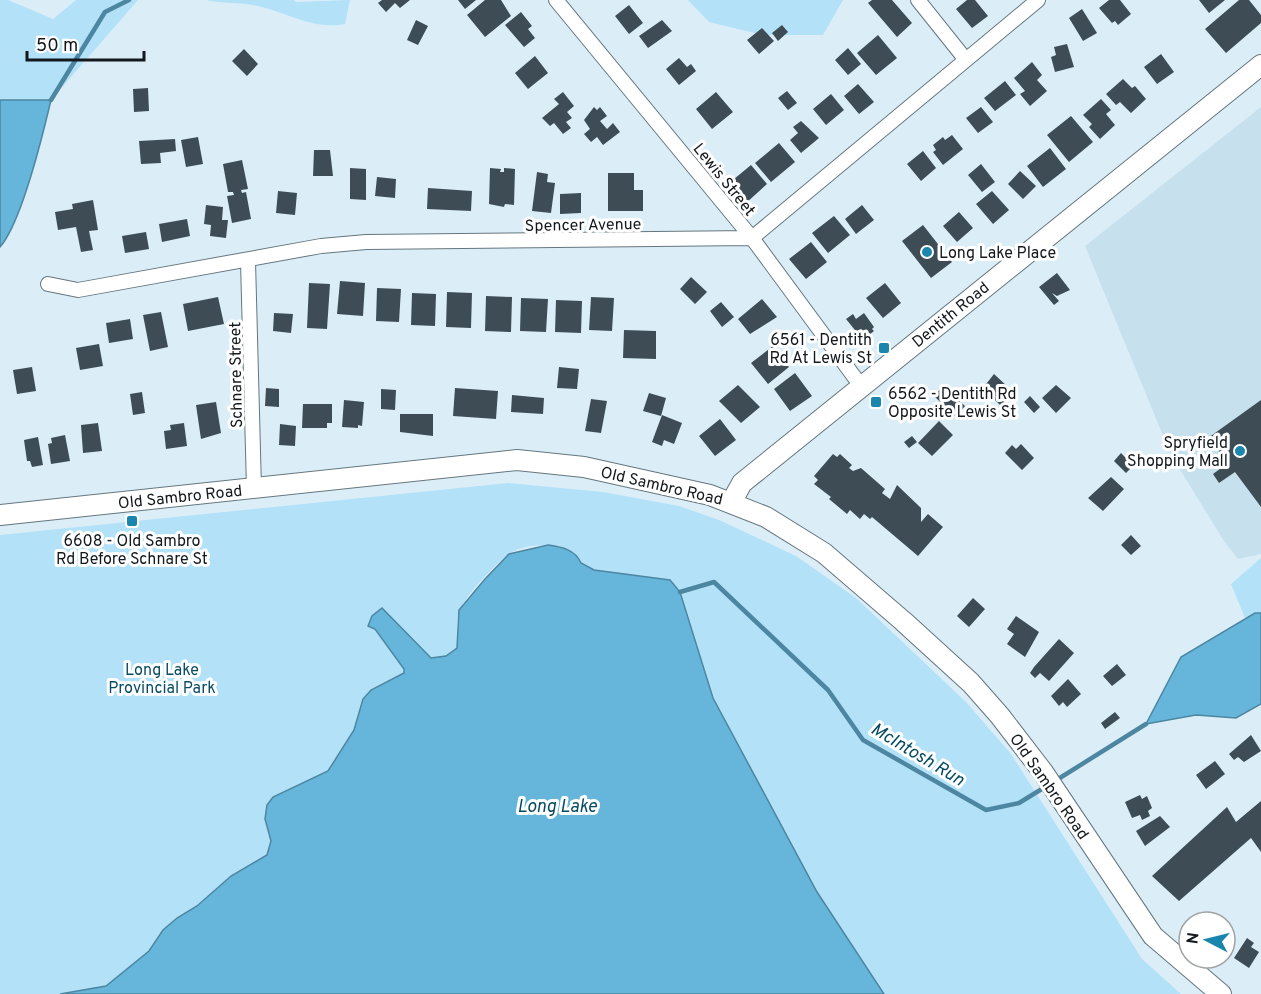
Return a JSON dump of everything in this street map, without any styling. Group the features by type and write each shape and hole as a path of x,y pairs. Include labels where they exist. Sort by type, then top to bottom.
{"main road":[{"name":"Dentith Road","path":"732,501 742,483 1261,65"},
{"name":"Old Sambro Road","path":"0,515 517,460 584,467 732,501 793,532 877,598 970,683 1000,716 1043,772 1153,936 1193,973 1221,994"}],"street":[{"name":"Lewis Street","path":"556,0 752,238 861,386"},
{"path":"918,0 966,60"},
{"path":"752,238 1038,0"},
{"name":"Spencer Avenue","path":"48,284 78,290 321,246 366,242 752,238"},
{"name":"Schnare Street","path":"248,261 254,489"}],"shaded area":[{"name":"Spryfield Shopping Mall","path":"1261,107 1261,554 1238,559 1224,541 1171,455 1085,246"}],"green space":[{"path":"0,0 8,0 53,19 76,0 138,0 51,100 0,100"},
{"path":"206,0 294,0 296,2 350,0 345,24 322,25 258,6"},
{"path":"688,0 843,0 823,35 763,35 709,22"},
{"name":"Long Lake Provincial Park","path":"508,483 603,492 679,506 719,520 796,556 856,598 966,702 1011,754 1142,959 1181,994 884,994 817,892 713,698 680,592 670,580 594,570 581,563 568,550 548,545 526,547 509,554 481,580 458,614 457,648 446,656 431,658 383,609 368,626 375,629 404,669 404,673 371,690 363,699 354,730 328,771 273,797 266,826 271,841 267,855 231,876 197,906 176,918 163,930 149,951 106,986 60,994 0,994 0,535"},
{"path":"1261,558 1261,613 1245,618 1231,584"}],"water":[{"path":"0,100 51,100 23,199 16,219 0,247"},
{"name":"Long Lake","path":"548,545 571,552 581,563 594,570 670,580 680,592 713,698 817,892 884,994 60,994 106,986 149,951 163,930 177,918 197,906 231,876 267,855 271,841 265,819 267,805 273,797 328,771 354,730 363,699 371,690 404,673 404,669 375,629 368,626 372,616 382,608 431,658 446,656 457,648 459,610 485,579 509,554"},
{"path":"1255,613 1261,613 1261,704 1236,718 1196,715 1146,724 1181,657"}],"building":[{"path":"382,0 410,0 400,8 395,3 386,12 378,3"},
{"path":"458,0 476,0 465,9"},
{"path":"485,0 501,0 511,16 485,37 467,15"},
{"path":"872,0 892,0 912,23 897,37 868,3"},
{"path":"967,0 975,0 988,16 972,28 956,9"},
{"path":"1109,0 1120,0 1131,14 1118,25 1115,21 1112,23 1099,8"},
{"path":"1199,0 1225,0 1209,13"},
{"path":"1239,0 1249,0 1261,15 1261,23 1226,53 1205,29"},
{"path":"629,5 643,23 629,34 615,16"},
{"path":"1082,9 1097,33 1083,41 1069,18"},
{"path":"521,12 532,26 528,29 535,38 524,47 505,25"},
{"path":"416,20 428,26 418,45 407,40"},
{"path":"662,20 672,31 648,48 639,36"},
{"path":"782,25 788,32 778,41 772,33"},
{"path":"762,28 774,41 759,54 747,40"},
{"path":"878,35 897,58 876,75 857,53"},
{"path":"1067,44 1074,67 1055,72 1051,57 1056,55 1054,47"},
{"path":"848,48 861,64 848,75 835,60"},
{"path":"244,49 258,64 247,76 232,61"},
{"path":"1161,54 1174,72 1157,84 1144,67"},
{"path":"535,56 548,73 528,89 515,73"},
{"path":"679,58 687,67 691,64 696,71 679,85 666,69"},
{"path":"1032,62 1042,75 1037,80 1047,91 1030,106 1020,94 1025,91 1014,78"},
{"path":"1123,79 1132,88 1135,86 1146,99 1131,113 1120,102 1116,105 1106,94"},
{"path":"1005,81 1016,95 995,111 984,98"},
{"path":"858,84 874,102 859,114 844,96"},
{"path":"148,88 149,111 134,112 133,89"},
{"path":"787,91 797,103 788,110 778,98"},
{"path":"563,92 574,106 567,112 572,118 566,122 571,128 563,134 554,123 550,126 542,118 559,104 554,99"},
{"path":"716,92 733,112 712,129 696,109"},
{"path":"831,94 844,110 826,125 813,109"},
{"path":"1101,99 1111,110 1106,114 1115,125 1100,139 1089,127 1092,124 1083,115"},
{"path":"594,107 597,110 600,107 607,116 600,121 607,129 613,123 620,132 603,145 597,137 591,142 584,134 590,129 584,120"},
{"path":"981,107 993,122 978,133 966,118"},
{"path":"1071,116 1093,142 1069,162 1047,135"},
{"path":"801,121 819,138 801,153 790,140 798,133 793,127"},
{"path":"952,135 963,149 943,165 933,152 936,150 933,145 943,137 945,140"},
{"path":"198,137 203,164 186,167 181,140"},
{"path":"175,139 176,151 160,153 161,163 141,164 139,141"},
{"path":"779,143 795,162 771,182 755,163"},
{"path":"1050,148 1066,169 1043,187 1027,166"},
{"path":"314,150 330,150 333,176 313,176"},
{"path":"923,151 936,168 921,181 907,164"},
{"path":"242,160 248,189 241,190 242,193 246,192 251,219 232,223 227,196 234,195 233,192 228,192 223,164"},
{"path":"981,164 995,182 982,192 968,175"},
{"path":"751,165 767,184 745,204 728,184"},
{"path":"350,168 366,169 366,200 350,199"},
{"path":"490,168 501,169 500,172 504,172 504,168 515,169 514,205 505,204 504,207 489,204"},
{"path":"1020,171 1036,186 1023,199 1008,184"},
{"path":"537,172 548,174 547,182 555,183 551,213 532,211"},
{"path":"608,173 634,173 634,190 643,190 643,211 608,211"},
{"path":"377,177 396,179 395,198 375,196"},
{"path":"428,188 472,191 471,211 427,209"},
{"path":"278,191 297,193 295,215 276,213"},
{"path":"992,191 1009,210 993,224 976,204"},
{"path":"581,193 581,213 560,214 560,194"},
{"path":"93,200 98,230 89,231 93,250 81,252 76,227 58,230 55,212 73,209 72,204"},
{"path":"206,205 223,207 222,220 228,220 226,238 210,236 211,225 204,224"},
{"path":"862,205 874,220 856,234 845,219"},
{"path":"959,212 973,228 957,242 943,226"},
{"path":"834,216 850,235 828,253 812,233"},
{"path":"187,219 190,236 162,242 159,224"},
{"name":"Long Lake Place","path":"923,225 952,262 931,278 902,241"},
{"path":"146,232 149,249 125,253 122,236"},
{"path":"811,242 827,262 806,279 789,259"},
{"path":"1057,273 1070,290 1057,296 1052,293 1059,301 1054,305 1039,287"},
{"path":"691,277 707,292 695,304 680,289"},
{"path":"340,281 365,283 363,316 337,314"},
{"path":"309,283 330,284 327,329 307,328"},
{"path":"885,283 901,303 883,318 866,298"},
{"path":"377,288 401,289 399,322 376,321"},
{"path":"447,292 472,293 471,328 446,327"},
{"path":"412,293 436,294 435,326 411,325"},
{"path":"486,296 512,297 511,332 485,331"},
{"path":"218,297 224,324 188,331 183,304"},
{"path":"591,297 614,298 612,331 589,330"},
{"path":"521,298 548,299 546,332 520,331"},
{"path":"762,299 777,317 750,334 738,319"},
{"path":"556,300 582,301 581,333 555,332"},
{"path":"721,302 734,317 722,327 710,311"},
{"path":"161,312 168,347 150,351 143,315"},
{"path":"274,313 293,314 291,333 273,331"},
{"path":"864,313 874,327 872,329 874,331 863,340 846,319 853,314 856,319"},
{"path":"130,319 133,339 109,343 106,323"},
{"path":"624,330 656,331 656,359 623,358"},
{"path":"99,344 103,366 80,370 76,348"},
{"path":"773,346 789,367 768,384 751,363"},
{"path":"32,367 36,391 17,394 13,370"},
{"path":"559,367 579,369 577,389 557,388"},
{"path":"795,373 812,396 790,411 774,389"},
{"path":"994,374 1008,387 1003,392 1010,398 1002,407 983,388"},
{"path":"738,385 760,407 741,423 719,401"},
{"path":"1056,385 1071,398 1056,413 1042,398"},
{"path":"943,386 965,406 956,417 934,396"},
{"path":"266,388 279,389 279,407 265,406"},
{"path":"455,388 498,391 496,419 453,416"},
{"path":"381,389 396,390 395,410 381,409"},
{"path":"142,392 145,413 133,415 130,394"},
{"path":"649,393 666,398 661,416 643,411"},
{"path":"512,395 544,398 543,414 511,412"},
{"path":"1030,396 1040,407 1034,413 1024,402"},
{"path":"591,399 607,401 601,433 585,431"},
{"path":"344,400 364,402 362,426 342,427"},
{"name":"Spryfield Shopping Mall","path":"1261,400 1261,507 1235,472 1219,483 1213,474 1228,463 1208,438"},
{"path":"216,402 221,433 201,439 196,405"},
{"path":"303,404 332,404 332,423 327,423 327,428 302,428"},
{"path":"400,414 433,414 433,436 400,432"},
{"path":"662,415 682,423 674,444 664,440 662,446 652,442"},
{"path":"720,419 736,440 715,456 699,436"},
{"path":"939,421 953,435 932,456 918,443"},
{"path":"98,423 102,451 83,453 81,425"},
{"path":"184,423 187,446 166,449 164,431 171,430 170,425"},
{"path":"280,424 296,426 295,446 279,445"},
{"path":"65,435 70,461 51,464 48,444 52,443 51,438"},
{"path":"912,436 917,442 909,448 904,442"},
{"path":"38,437 43,465 32,467 30,461 27,461 24,440"},
{"path":"1021,444 1034,458 1022,470 1005,453 1012,445 1016,449"},
{"path":"1121,453 1126,458 1130,454 1135,459 1131,463 1134,465 1126,473 1114,461"},
{"path":"833,454 837,457 840,454 852,465 849,468 853,471 861,468 885,489 882,493 890,499 897,485 921,508 921,522 928,514 943,527 918,556 872,517 870,519 864,514 860,519 850,510 847,514 829,499 831,497 814,484 818,480 814,476"},
{"path":"1111,477 1124,489 1103,511 1088,498"},
{"path":"1131,535 1141,546 1131,555 1121,545"},
{"path":"973,598 985,609 969,627 957,616"},
{"path":"1016,616 1039,632 1025,657 1007,644 1014,634 1007,629"},
{"path":"1059,639 1074,653 1049,681 1040,673 1035,678 1030,673"},
{"path":"1117,664 1126,675 1112,686 1103,676"},
{"path":"1068,679 1081,694 1067,707 1063,702 1059,706 1051,696"},
{"path":"1115,712 1120,718 1105,729 1101,723"},
{"path":"1251,735 1261,751 1244,762 1238,757 1234,760 1229,754"},
{"path":"1215,761 1225,774 1206,789 1196,775"},
{"path":"1140,795 1142,799 1147,796 1152,808 1148,811 1150,816 1142,820 1140,815 1132,818 1125,802"},
{"path":"1261,801 1261,852 1251,838 1179,901 1152,876 1227,807 1236,822"},
{"path":"1160,816 1170,827 1145,846 1136,831"},
{"path":"1247,938 1254,943 1251,947 1259,952 1249,968 1237,960 1237,953"}],"waterway":[{"path":"51,100 105,12 129,0"},
{"name":"McIntosh Run","path":"680,592 714,582 828,690 863,740 986,810 1019,803 1045,787"},
{"name":"McIntosh Run","path":"1055,781 1146,724"}],"place":[{"name":"Long Lake Place","path":"927,252"},
{"name":"6561 - Dentith Rd At Lewis St","path":"884,348"},
{"name":"6562 - Dentith Rd Opposite Lewis St","path":"876,402"},
{"name":"Spryfield Shopping Mall","path":"1240,451"},
{"name":"6608 - Old Sambro Rd Before Schnare St","path":"132,521"}]}
